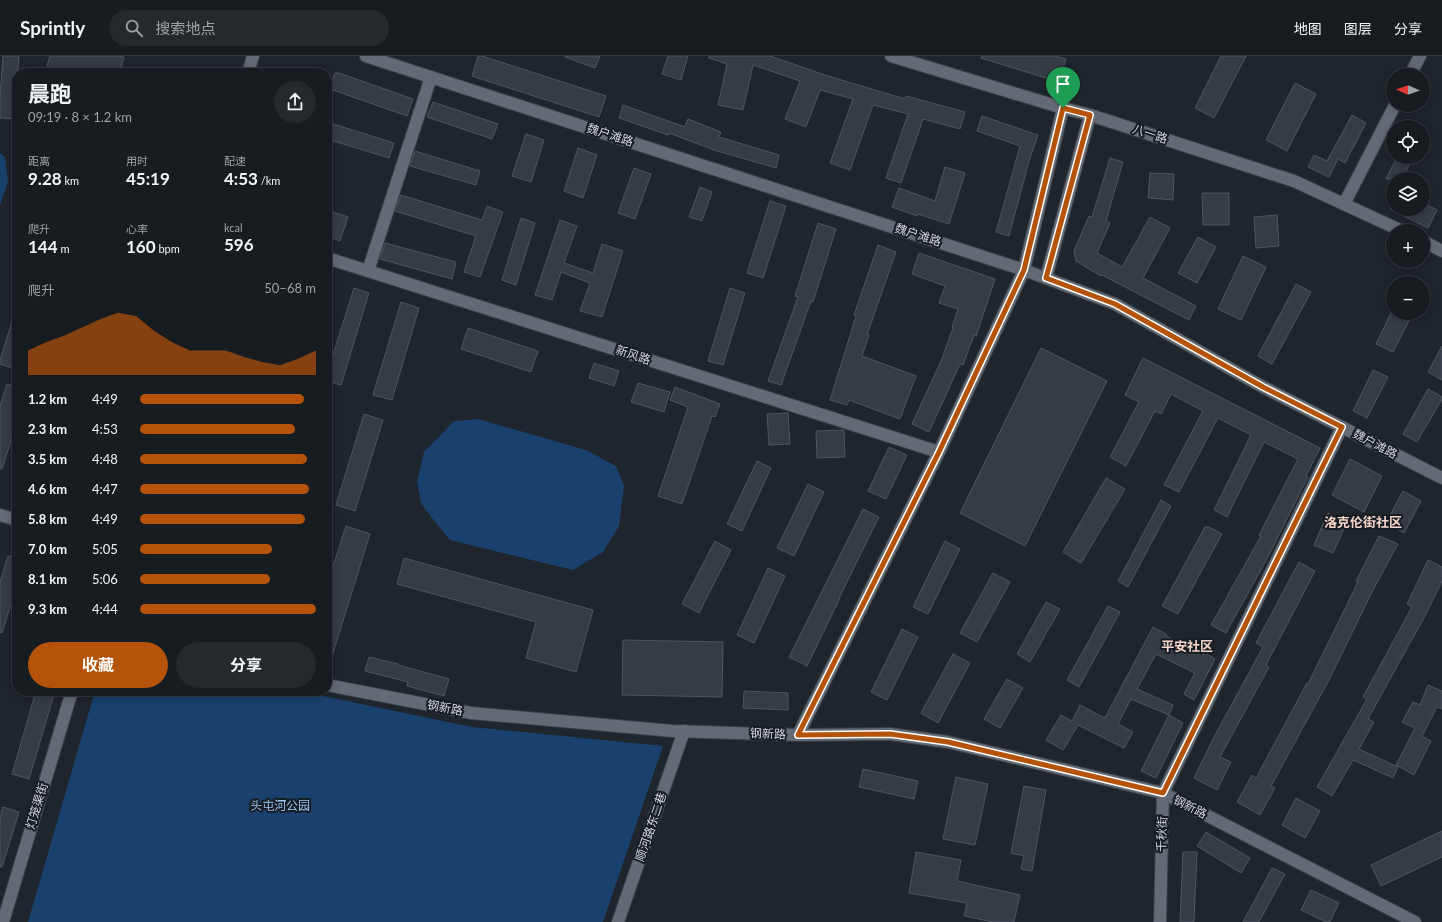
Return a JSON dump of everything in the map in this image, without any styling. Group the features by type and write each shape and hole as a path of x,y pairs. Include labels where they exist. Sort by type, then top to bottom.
{"street":[{"path":"249,68 253,56"},
{"name":"魏户滩路","path":"366,56 1024,270 1115,304 1263,387 1442,478"},
{"name":"八一路","path":"890,56 1090,115 1294,181 1387,224"},
{"path":"1414,68 1420,56"},
{"path":"368,271 431,77"},
{"path":"798,735 939,452 1024,270 1063,108"},
{"path":"1344,204 1391,112"},
{"path":"1046,278 1090,115"},
{"path":"1430,245 1442,251"},
{"name":"新风路","path":"332,260 939,452"},
{"name":"千秋街","path":"1160,922 1163,793 1342,427"},
{"path":"0,515 12,519"},
{"name":"钢新路","path":"332,686 471,713 684,732 798,735 890,734 948,742 1163,793 1415,922"},
{"name":"灯笼渠街","path":"3,922 71,696"},
{"name":"顺河路东二巷","path":"618,922 684,732"}],"green space":[{"path":"0,153 5,157 8,182 0,205"},
{"path":"478,419 586,450 616,466 624,486 619,526 603,552 573,570 450,540 421,503 417,482 424,452 454,421"},
{"name":"头屯河公园","path":"94,696 323,696 472,727 663,746 603,922 28,922"}],"building":[{"path":"3,56 19,56 18,68 12,68 12,119 0,118"},
{"path":"50,56 124,57 121,68 46,68"},
{"path":"478,56 606,96 599,117 472,76"},
{"path":"600,56 595,68 565,57"},
{"path":"668,56 688,56 681,80 662,74"},
{"path":"709,56 770,56 828,76 905,99 906,96 965,112 960,129 923,119 901,183 886,178 908,114 873,105 850,170 830,163 853,99 820,90 806,127 785,119 800,81 753,65 743,110 718,105 727,64 709,58"},
{"path":"982,56 1055,56 1066,59 1059,82 981,58"},
{"path":"1221,56 1246,56 1214,118 1195,108"},
{"path":"335,73 339,73 413,99 407,116 332,90 332,83"},
{"path":"1295,83 1316,94 1287,151 1266,140"},
{"path":"433,102 498,124 492,139 427,117"},
{"path":"623,105 685,127 688,119 721,132 719,137 779,155 776,168 714,150 669,133 668,135 619,118"},
{"path":"1352,115 1366,123 1345,163 1338,159 1329,177 1308,167 1314,155 1327,161"},
{"path":"982,116 1038,135 1029,161 1009,236 996,232 1020,146 977,131"},
{"path":"332,124 394,143 389,158 332,141"},
{"path":"526,134 544,140 531,182 512,176"},
{"path":"578,148 597,155 583,198 564,191"},
{"path":"415,151 480,171 476,185 410,166"},
{"path":"1110,158 1123,162 1106,221 1110,223 1097,253 1122,267 1150,217 1170,228 1143,278 1196,306 1189,320 1102,275 1101,276 1076,261 1074,251 1089,216 1092,217"},
{"path":"1394,164 1410,164 1406,172 1390,172"},
{"path":"945,167 965,173 949,224 918,214 917,216 892,207 899,188 935,201"},
{"path":"634,168 651,174 635,219 618,213"},
{"path":"1150,173 1174,174 1173,200 1148,198"},
{"path":"700,187 712,192 702,221 689,217"},
{"path":"1202,193 1229,193 1229,225 1203,225"},
{"path":"401,195 482,220 487,206 503,212 480,277 464,272 476,236 395,211"},
{"path":"770,201 786,206 763,278 747,273"},
{"path":"1430,206 1437,210 1430,224 1420,224 1404,216 1430,216"},
{"path":"332,212 348,217 340,241 332,238"},
{"path":"1277,215 1279,246 1256,248 1254,217"},
{"path":"521,218 535,223 516,285 502,280"},
{"path":"560,220 577,226 564,263 593,273 602,244 623,251 602,317 580,311 590,283 561,272 552,300 535,295"},
{"path":"818,223 836,229 813,302 811,301 781,385 768,381 798,297 795,296"},
{"path":"1198,237 1216,247 1197,283 1178,273"},
{"path":"385,243 456,262 452,279 380,259"},
{"path":"878,245 896,252 867,335 869,335 862,356 916,376 900,419 849,400 847,405 830,400 856,316 854,315"},
{"path":"919,253 995,279 976,336 974,335 963,365 960,364 929,432 912,424 941,361 958,309 939,303 945,286 912,274"},
{"path":"1243,256 1266,267 1241,320 1218,309"},
{"path":"1296,284 1311,292 1272,364 1258,356"},
{"path":"354,288 369,293 341,385 332,382 332,358"},
{"path":"730,288 745,293 723,365 708,361"},
{"path":"401,302 419,308 392,400 373,395"},
{"path":"1388,320 1409,320 1393,352 1376,344"},
{"path":"12,322 12,368 0,364"},
{"path":"468,328 538,351 531,372 461,349"},
{"path":"1442,346 1442,380 1428,372"},
{"path":"1041,348 1107,381 1025,546 960,513"},
{"path":"1143,358 1320,448 1306,476 1308,477 1268,557 1226,633 1211,625 1261,536 1259,535 1298,459 1264,442 1227,517 1214,510 1251,435 1218,418 1179,492 1164,485 1203,411 1171,394 1161,414 1155,411 1126,466 1110,457 1139,402 1125,395"},
{"path":"594,363 619,371 614,386 589,378"},
{"path":"1373,370 1388,377 1367,418 1353,411"},
{"path":"638,383 670,392 664,412 631,402"},
{"path":"7,384 12,386 12,438 2,469 0,469 0,406"},
{"path":"675,387 720,404 715,417 712,416 682,504 658,496 688,407 670,400"},
{"path":"1428,389 1442,397 1442,399 1417,442 1403,434"},
{"path":"788,413 790,444 769,445 767,414"},
{"path":"364,414 383,420 355,511 336,505"},
{"path":"844,430 845,457 817,458 816,431"},
{"path":"889,447 907,455 886,499 868,491"},
{"path":"1350,459 1382,476 1364,512 1332,495"},
{"path":"757,461 771,468 742,531 727,524"},
{"path":"1106,478 1125,489 1081,563 1063,552"},
{"path":"808,484 824,492 794,556 777,548"},
{"path":"1403,491 1421,501 1404,533 1386,523"},
{"path":"1161,500 1171,506 1128,587 1118,581"},
{"path":"863,509 879,517 807,666 789,657"},
{"path":"1328,513 1347,522 1333,553 1314,545"},
{"path":"346,526 370,534 332,656 332,569"},
{"path":"1205,527 1209,527 1222,534 1178,614 1162,606"},
{"path":"1379,536 1398,544 1373,590 1329,680 1271,786 1275,788 1260,815 1237,802 1252,775 1256,778 1307,683 1308,684 1358,582 1356,581"},
{"path":"715,541 731,550 699,613 682,604"},
{"path":"945,541 960,549 928,614 913,607"},
{"path":"8,556 12,557 12,601 2,633 0,632 0,582"},
{"path":"404,558 593,610 576,672 526,658 536,622 397,584"},
{"path":"1428,560 1442,567 1442,581 1426,614 1368,719 1374,722 1359,749 1398,767 1393,778 1353,760 1332,796 1317,787 1367,699 1363,697 1412,607 1407,604"},
{"path":"1299,562 1315,571 1266,665 1269,667 1220,757 1231,762 1217,790 1194,778 1213,739 1263,647 1256,643"},
{"path":"768,568 785,576 754,643 737,635"},
{"path":"993,573 1010,582 977,642 960,633"},
{"path":"1046,602 1060,609 1030,662 1017,654"},
{"path":"1108,606 1120,612 1079,687 1067,680"},
{"path":"1153,627 1166,634 1166,636 1215,659 1194,700 1184,694 1195,673 1156,654 1137,689 1173,705 1169,715 1131,699 1118,724 1133,732 1124,748 1078,725 1063,750 1046,740 1061,715 1072,721 1080,705 1105,718"},
{"path":"902,629 918,637 887,700 871,692"},
{"path":"623,640 723,642 722,697 622,695"},
{"path":"953,654 970,663 938,723 921,713"},
{"path":"369,657 449,679 444,696 407,686 408,682 365,671"},
{"path":"1007,679 1023,688 1000,728 984,719"},
{"path":"1428,685 1442,691 1442,709 1437,707 1422,736 1431,741 1414,775 1396,765 1415,728 1402,722 1413,702 1420,705"},
{"path":"744,691 788,693 788,710 743,708"},
{"path":"35,696 54,696 29,779 12,774"},
{"path":"1169,715 1183,723 1156,778 1141,771"},
{"path":"863,769 918,781 914,799 859,787"},
{"path":"956,777 988,784 975,845 943,839"},
{"path":"1024,786 1046,790 1032,871 1021,869 1024,856 1011,853"},
{"path":"1296,798 1320,811 1305,838 1282,825"},
{"path":"3,807 19,812 2,867 0,867 0,818"},
{"path":"1442,831 1442,857 1381,886 1371,865"},
{"path":"1206,832 1250,858 1241,873 1197,846"},
{"path":"916,852 961,860 957,881 1020,895 1014,922 993,922 964,916 967,903 909,893"},
{"path":"1183,852 1197,852 1194,922 1180,922"},
{"path":"1272,868 1285,874 1259,922 1243,922"},
{"path":"1311,890 1339,903 1330,922 1326,922 1301,910"}],"district":[{"name":"洛克伦街社区","path":"1363,522"},
{"name":"平安社区","path":"1187,646"}],"route":[{"path":"1063,108 1090,115 1046,278 1115,304 1263,387 1342,427 1163,793 948,742 890,734 798,735 939,452 1024,270 1063,108"}]}
